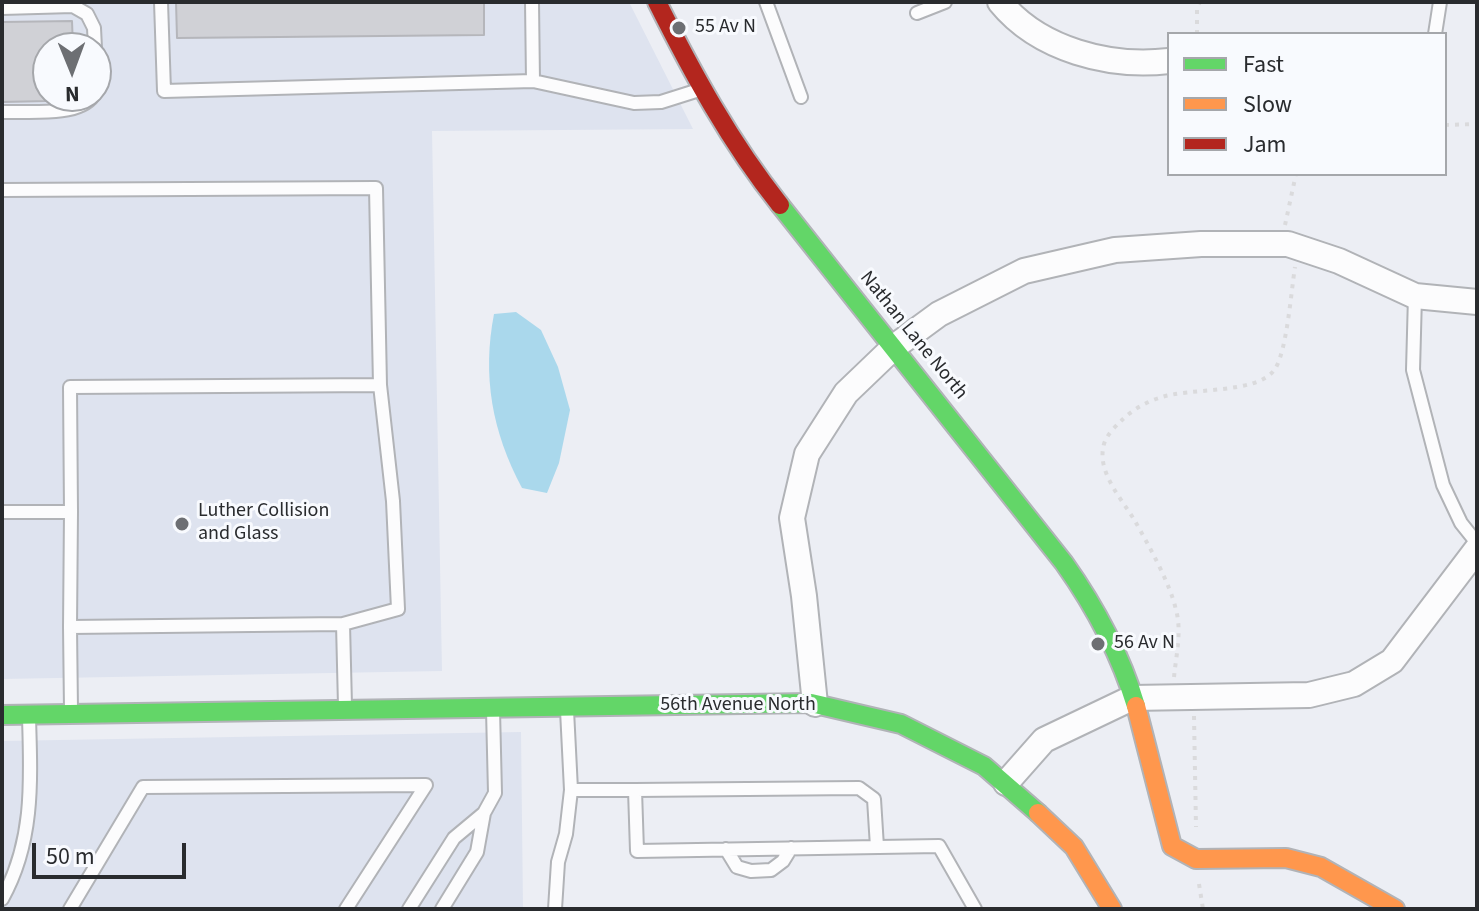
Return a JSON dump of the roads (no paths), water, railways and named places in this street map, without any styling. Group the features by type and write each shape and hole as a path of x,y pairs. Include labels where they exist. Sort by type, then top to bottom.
{"street":[{"name":"Nathan Lane North","path":"657,2 701,89 749,166 1059,556 1094,609 1122,665 1132,698"},
{"path":"1000,2 1037,33 1074,52 1115,62 1167,61"},
{"path":"815,704 792,518 807,454 846,393 894,347 939,314 1024,271 1115,250 1201,244 1288,244 1339,261 1415,296 1477,302"},
{"path":"1112,909 1074,847 1006,783 1044,740 1132,698 1309,695 1354,684 1392,661 1477,546"},
{"path":"1132,698 1172,846 1196,859 1286,858 1321,867 1395,909"},
{"name":"56th Avenue North","path":"2,715 815,704 901,724 984,766 1006,783"}],"lane":[{"path":"161,2 164,91 533,81 634,103 661,102 701,89"},
{"path":"532,2 533,81"},
{"path":"766,2 801,97"},
{"path":"917,13 945,2"},
{"path":"1435,32 1440,2"},
{"path":"2,8 73,6 87,14 94,32"},
{"path":"2,112 32,111"},
{"path":"2,190 376,188 380,385 393,501 398,609 343,624 70,627"},
{"path":"1415,296 1413,370 1443,485 1461,523 1477,546"},
{"path":"71,714 70,387 380,385"},
{"path":"2,512 71,512"},
{"path":"343,624 345,709"},
{"path":"442,909 477,852 484,813 495,793 493,707"},
{"path":"555,909 558,862 566,834 571,790 567,707"},
{"path":"2,899 24,843 32,792 29,715"},
{"path":"70,909 143,787 426,785 346,909"},
{"path":"571,790 859,788 874,799 877,847"},
{"path":"635,790 637,851 939,846 975,909"},
{"path":"409,909 454,838 484,813"},
{"path":"726,849 737,867 751,871 771,870 783,861 791,848"}],"water":[{"path":"516,312 541,330 558,367 570,410 559,463 547,493 522,488 503,446 492,403 489,359 494,314"}],"place":[{"name":"55 Av N","path":"679,28"},
{"name":"Luther Collision and Glass","path":"182,524"},
{"name":"56 Av N","path":"1098,644"}]}
